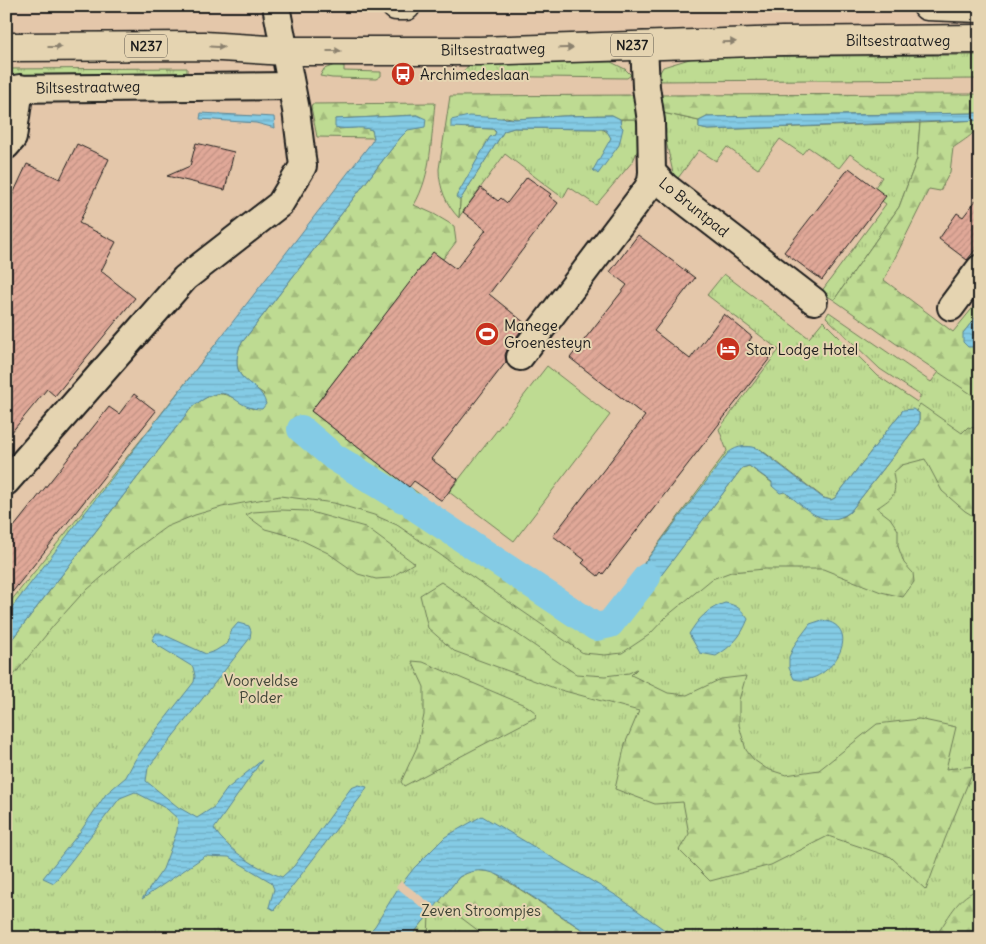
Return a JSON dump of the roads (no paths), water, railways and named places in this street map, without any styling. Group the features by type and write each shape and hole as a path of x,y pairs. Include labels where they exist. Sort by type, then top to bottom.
{"main road":[{"path":"396,6 406,6"},
{"path":"927,6 980,8"},
{"name":"Biltsestraatweg","path":"6,47 204,46 285,51 479,51 782,40 980,39"}],"street":[{"path":"6,482 185,278 280,204 303,166 296,110 276,6"},
{"name":"Lo Bruntpad","path":"644,45 646,88 651,122 652,172 671,191 814,301"},
{"name":"Biltsestraatweg","path":"13,88 290,86"},
{"path":"6,146 13,138 13,88"},
{"path":"520,357 647,189 651,182 652,172"},
{"path":"951,307 980,268"}],"water":[{"path":"201,113 274,117 275,128 256,123 200,119"},
{"path":"980,113 980,120 708,130 699,128 699,121 707,117"},
{"path":"417,115 426,119 425,127 408,130 400,138 240,345 237,358 241,375 257,389 266,404 262,409 251,408 230,396 216,394 192,407 6,647 6,615 374,138 372,130 335,127 335,119"},
{"path":"612,115 620,119 623,128 619,145 598,174 593,170 611,138 606,130 514,128 504,131 460,200 456,197 490,137 494,136 496,132 493,129 451,127 451,120 469,116 516,119"},
{"path":"980,312 980,345 978,347 968,347 963,342 963,333"},
{"path":"913,409 919,413 919,423 850,512 841,517 832,519 816,515 785,492 780,493 772,486 772,482 749,466 742,468 620,630 630,582 728,453 743,446 759,449 823,498 831,500 835,498 903,410"},
{"path":"725,603 736,606 748,619 742,631 727,649 716,656 700,653 689,634 704,615 713,608"},
{"path":"822,620 835,625 842,634 842,644 838,656 830,667 819,675 807,680 794,679 789,668 789,657 795,644 810,624"},
{"path":"238,623 249,626 251,631 250,638 148,768 146,781 178,807 197,818 214,807 227,789 262,760 214,829 227,845 244,858 282,877 294,866 351,788 359,785 367,787 363,794 274,910 269,907 274,889 271,882 229,857 205,856 142,899 163,869 177,831 178,819 167,809 135,792 120,798 54,883 43,878 80,832 106,794 126,777 135,760 157,729 194,682 193,667 157,645 152,640 156,633 160,633 206,654 228,643 230,632"},
{"path":"482,816 617,896 676,938 595,938 504,878 487,871 476,871 459,877 410,938 364,938 375,926 397,890 414,868 445,837"}],"waterway":[{"path":"301,429 334,457 403,499"},
{"path":"415,507 596,627 610,624 647,577"}],"place":[{"name":"Archimedeslaan","path":"403,74"},
{"name":"Manege Groenesteyn","path":"487,334"},
{"name":"Star Lodge Hotel","path":"728,349"}],"park label":[{"name":"Voorveldse Polder","path":"261,688"},
{"name":"Zeven Stroompjes","path":"481,910"}]}
